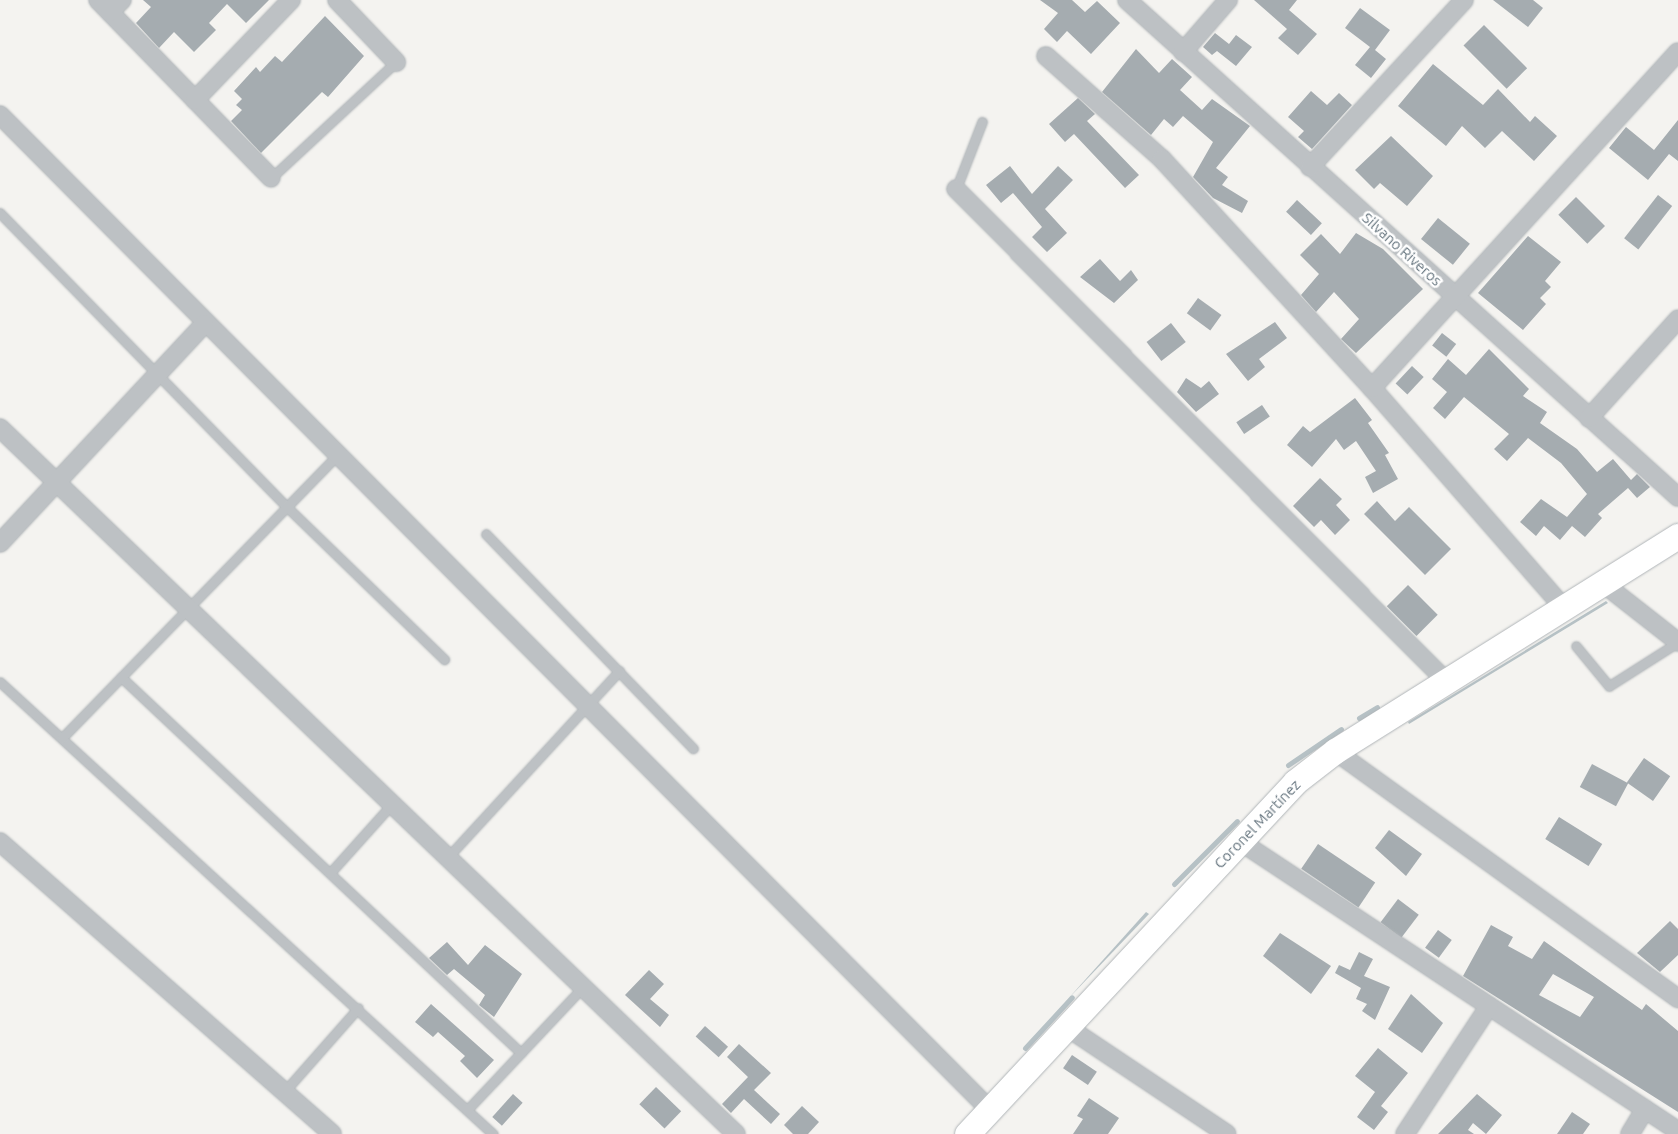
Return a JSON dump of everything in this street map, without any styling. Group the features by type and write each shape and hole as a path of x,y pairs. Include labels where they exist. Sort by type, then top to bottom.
{"main road":[{"name":"Coronel Martínez","path":"967,1134 1238,840 1295,782 1335,751 1446,681 1565,610 1678,536"}],"street":[{"path":"194,100 291,0"},
{"path":"337,0 396,62"},
{"name":"Silvano Riveros","path":"1127,0 1678,497"},
{"path":"1183,52 1228,0"},
{"path":"1310,167 1464,0"},
{"path":"110,4 194,100 271,178"},
{"path":"1372,388 1454,295 1678,52"},
{"path":"1046,56 1162,159 1372,388 1565,610"},
{"path":"0,115 204,324 989,1109"},
{"path":"956,189 1446,681"},
{"path":"1589,418 1678,319"},
{"path":"0,543 204,324"},
{"path":"0,428 736,1134"},
{"path":"1612,578 1678,642"},
{"path":"1335,751 1678,998"},
{"path":"1238,840 1678,1131"},
{"path":"0,842 332,1134"},
{"path":"1405,1134 1489,1006"},
{"path":"1067,1027 1227,1134"},
{"path":"1630,1134 1645,1109"}],"lane":[{"path":"271,178 396,62"},
{"path":"956,189 982,122"},
{"path":"0,213 287,507 444,659"},
{"path":"62,738 336,456"},
{"path":"486,534 693,748"},
{"path":"1576,646 1602,683 1609,686 1678,642"},
{"path":"448,857 619,671"},
{"path":"121,677 521,1053"},
{"path":"0,682 358,1008 493,1134"},
{"path":"330,873 392,804"},
{"path":"467,1110 583,988"},
{"path":"284,1092 358,1008"}],"shaded area":[{"path":"1606,601 1608,603 1409,724 1408,722"},
{"path":"1146,912 1149,914 1067,1000"}],"building":[{"path":"143,0 269,0 246,23 227,4 209,23 216,30 194,52 174,32 159,48 136,23 151,7"},
{"path":"1040,0 1072,0 1085,12 1097,1 1120,23 1091,54 1067,31 1057,42 1044,29 1058,13"},
{"path":"1254,0 1297,0 1289,10 1317,34 1298,55 1278,38 1287,29"},
{"path":"1493,0 1533,0 1543,8 1528,27"},
{"path":"1360,8 1390,30 1375,50 1386,59 1371,78 1355,65 1370,47 1345,28"},
{"path":"325,16 364,56 328,97 322,92 261,153 231,121 242,110 236,105 242,99 234,91 256,67 260,72 275,56 282,62"},
{"path":"1484,25 1527,68 1507,89 1463,46"},
{"path":"1215,33 1229,44 1236,35 1252,47 1236,66 1217,51 1212,55 1203,47"},
{"path":"1136,49 1159,73 1172,59 1192,77 1180,90 1202,110 1212,99 1250,126 1216,168 1228,177 1222,185 1248,201 1242,213 1213,198 1193,177 1213,142 1183,116 1173,127 1164,119 1151,135 1102,92"},
{"path":"1433,64 1483,105 1498,89 1530,122 1535,116 1557,136 1534,161 1502,131 1485,148 1462,126 1446,146 1398,106"},
{"path":"1311,91 1327,105 1339,93 1352,105 1312,149 1298,137 1304,131 1288,117"},
{"path":"1078,98 1095,114 1087,121 1139,175 1125,188 1074,134 1065,142 1049,124"},
{"path":"1678,120 1678,161 1669,154 1648,180 1609,148 1626,127 1654,150"},
{"path":"1391,136 1433,176 1407,206 1380,183 1374,189 1355,170"},
{"path":"1010,166 1032,194 1058,166 1073,180 1045,209 1067,233 1047,252 1032,237 1042,227 1013,193 1001,203 986,185"},
{"path":"1658,195 1672,206 1638,249 1624,238"},
{"path":"1576,197 1605,226 1587,244 1558,215"},
{"path":"1297,200 1322,223 1311,235 1286,212"},
{"path":"1438,218 1470,244 1453,265 1421,239"},
{"path":"1356,233 1383,249 1423,289 1356,353 1341,339 1359,319 1334,292 1316,312 1301,295 1319,274 1300,255 1321,234 1340,254"},
{"path":"1528,236 1561,262 1545,281 1551,287 1540,298 1546,304 1523,330 1478,293"},
{"path":"1100,259 1120,281 1131,270 1138,280 1114,303 1080,277"},
{"path":"1198,298 1221,315 1210,330 1187,313"},
{"path":"1275,322 1287,338 1259,359 1265,367 1248,381 1226,354"},
{"path":"1171,323 1186,342 1161,361 1147,342"},
{"path":"1442,333 1456,344 1446,357 1432,346"},
{"path":"1489,349 1529,389 1523,396 1547,412 1540,423 1577,449 1597,472 1613,459 1631,480 1637,474 1650,487 1637,498 1628,488 1598,514 1602,518 1585,537 1572,526 1560,540 1544,526 1536,536 1520,522 1541,499 1567,517 1587,494 1561,463 1528,438 1507,461 1494,449 1509,434 1464,397 1445,419 1433,408 1447,392 1432,379 1448,359 1466,375"},
{"path":"1412,366 1424,377 1407,394 1396,384"},
{"path":"1186,378 1201,388 1209,381 1219,394 1196,412 1177,392"},
{"path":"1355,398 1372,420 1368,423 1389,453 1385,455 1398,479 1373,493 1365,477 1376,471 1356,441 1344,450 1336,439 1312,467 1287,445 1303,426 1310,432"},
{"path":"1262,405 1270,417 1244,434 1236,422"},
{"path":"1320,478 1342,499 1336,505 1350,520 1335,535 1321,520 1314,527 1293,506"},
{"path":"1377,501 1395,521 1409,507 1451,549 1425,575 1364,514"},
{"path":"1408,585 1438,615 1416,636 1387,606"},
{"path":"1644,758 1670,776 1653,801 1627,783"},
{"path":"1592,764 1628,783 1616,806 1580,787"},
{"path":"1559,817 1602,844 1588,866 1545,839"},
{"path":"1389,830 1422,854 1406,876 1375,848"},
{"path":"1318,844 1375,883 1358,907 1301,869"},
{"path":"1398,899 1419,915 1401,938 1381,922"},
{"path":"1670,921 1678,929 1678,955 1660,972 1637,953"},
{"path":"1491,925 1513,937 1508,946 1532,959 1544,941 1642,1010 1646,1004 1678,1031 1678,1112 1463,976","holes":["1553,974 1594,997 1580,1017 1539,995"]},
{"path":"1438,930 1452,940 1439,958 1425,948"},
{"path":"1280,933 1331,966 1311,994 1263,956"},
{"path":"447,942 468,965 485,945 522,974 494,1017 479,1005 485,995 454,969 447,975 429,958"},
{"path":"1359,952 1373,959 1364,976 1390,987 1375,1020 1362,1011 1367,1004 1356,999 1361,988 1335,973 1339,965 1350,970"},
{"path":"649,970 664,984 650,999 669,1015 660,1027 625,995"},
{"path":"1411,994 1443,1023 1422,1053 1388,1029"},
{"path":"431,1004 494,1060 477,1078 460,1061 465,1056 438,1032 433,1037 415,1022"},
{"path":"705,1026 728,1047 719,1057 696,1036"},
{"path":"739,1044 771,1073 754,1090 780,1114 771,1124 744,1099 731,1113 722,1104 748,1077 727,1057"},
{"path":"1378,1048 1408,1073 1381,1106 1388,1112 1374,1130 1357,1117 1375,1092 1355,1076"},
{"path":"1072,1055 1097,1072 1088,1085 1063,1068"},
{"path":"656,1087 681,1111 665,1129 639,1104"},
{"path":"513,1094 523,1103 502,1126 492,1117"},
{"path":"1477,1094 1502,1115 1486,1134 1473,1123 1468,1130 1474,1134 1438,1134"},
{"path":"1089,1098 1119,1118 1108,1134 1073,1134 1083,1119 1077,1116"},
{"path":"802,1106 819,1122 808,1134 793,1134 784,1125"},
{"path":"1572,1112 1590,1124 1583,1134 1557,1134"}],"waterway":[{"path":"1359,718 1377,707"},
{"path":"1288,765 1341,729"},
{"path":"1174,884 1237,821"},
{"path":"1025,1048 1072,997"}]}
